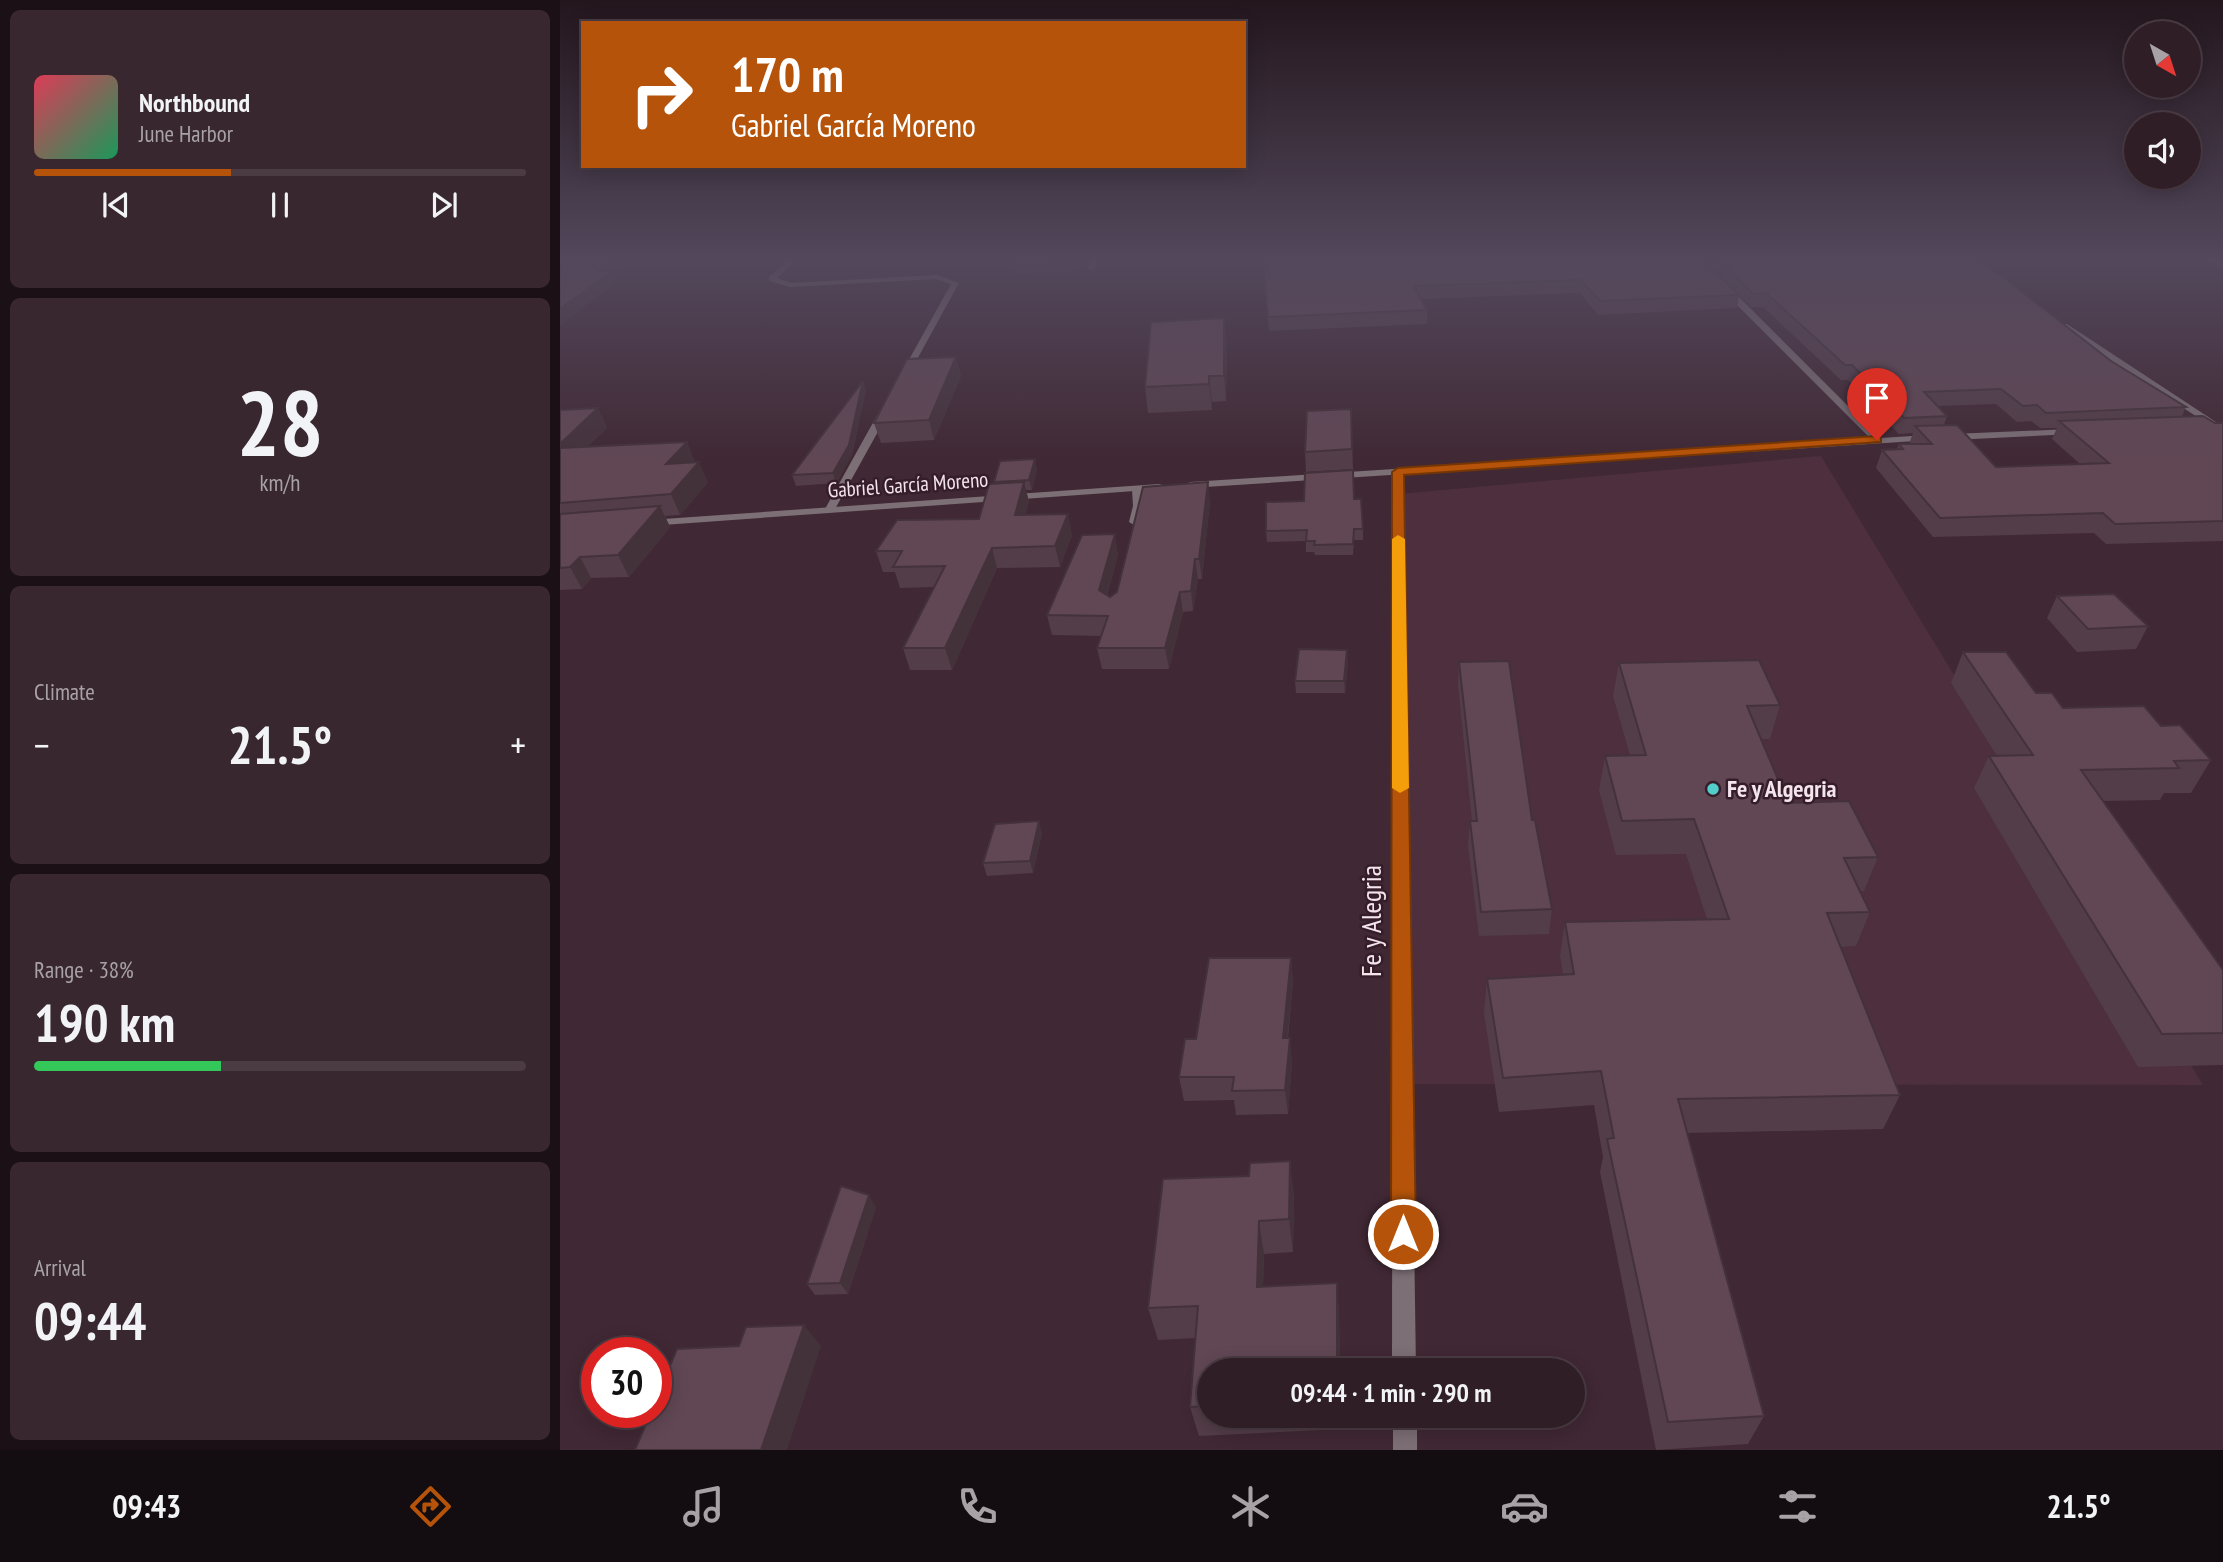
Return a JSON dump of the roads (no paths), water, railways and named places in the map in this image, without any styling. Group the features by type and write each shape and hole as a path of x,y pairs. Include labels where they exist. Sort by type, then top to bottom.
{"street":[{"path":"902,378 930,328"},
{"path":"1765,328 1877,440"},
{"path":"2066,328 2220,427"},
{"path":"830,509 889,402"},
{"path":"2191,428 2220,427"},
{"name":"Gabriel García Moreno","path":"632,524 1877,440 2084,432"},
{"name":"Fe y Alegria","path":"1398,472 1404,1358"},
{"path":"1132,532 1138,506 1137,489"},
{"path":"1405,1428 1405,1450"}],"place":[{"name":"Fe y Algegria","path":"1713,789"}]}
